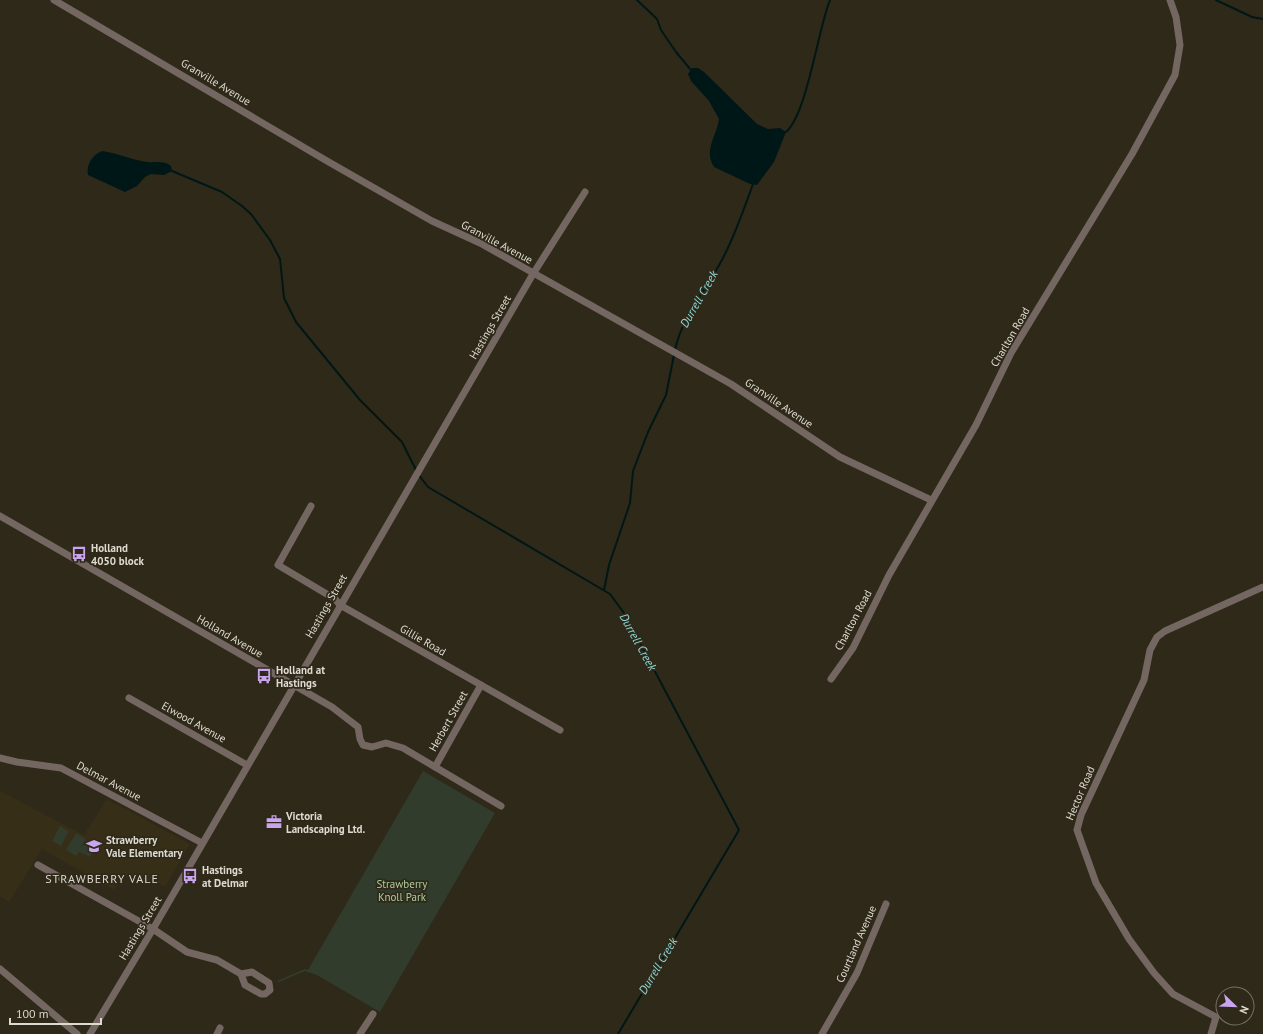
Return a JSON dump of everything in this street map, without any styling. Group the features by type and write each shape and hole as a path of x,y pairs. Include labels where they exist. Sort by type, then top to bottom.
{"street":[{"name":"Granville Avenue","path":"54,0 432,221 480,243 731,384 840,457 931,500"},
{"name":"Charlton Road","path":"831,679 853,648 889,575 931,500 976,425 1011,353 1132,154 1175,75 1180,45 1176,17 1170,0"},
{"name":"Hastings Street","path":"90,1034 153,929 293,685 533,274 585,192"},
{"name":"Gillie Road","path":"311,506 278,565 335,599 340,605 560,730"},
{"name":"Holland Avenue","path":"0,516 332,707 358,727 360,739 363,745 372,748 386,743 403,748 501,806"},
{"name":"Hector Road","path":"1211,1034 1216,1017 1174,994 1154,973 1129,939 1096,883 1077,830 1081,816 1144,680 1150,650 1156,636 1263,587"},
{"name":"Herbert Street","path":"435,767 481,685"},
{"name":"Elwood Avenue","path":"129,698 247,765"},
{"name":"Delmar Avenue","path":"0,758 61,768 202,843"},
{"path":"38,865 153,929 187,952 217,960 241,974"},
{"name":"Courtland Avenue","path":"822,1034 857,973 886,904"},
{"path":"0,969 77,1034"},
{"path":"360,1034 372,1014"}],"shaded area":[{"path":"692,68 698,68 704,72 757,124 768,129 780,128 786,132 774,162 757,185 750,184 714,167 711,161 710,149 719,119 709,101 691,81 688,74"},
{"path":"102,151 141,161 165,163 171,166 172,171 164,175 151,174 145,177 137,186 125,192 88,175 90,161 95,155"},
{"name":"Strawberry Vale Elementary","path":"0,791 84,835 107,799 190,844 165,887 156,882 146,884 122,875 114,890 42,849 9,902 0,896"}],"green space":[{"name":"Strawberry Knoll Park","path":"423,771 495,813 380,1012 317,975 305,971 279,982 277,981 305,969 308,970"},
{"path":"60,826 69,831 61,846 52,841"},
{"path":"76,833 86,839 80,849 84,844 94,850 90,857 79,852 76,856 66,850"}],"waterway":[{"path":"637,0 657,19 661,30 691,70"},
{"name":"Durrell Creek","path":"786,132 800,108 830,0"},
{"name":"Durrell Creek","path":"1216,0 1252,17 1263,19"},
{"path":"172,171 222,192 251,214 270,240 280,259 284,298 296,322 360,400 402,442 416,470"},
{"name":"Durrell Creek","path":"675,350 678,338 689,314 717,269 727,249 753,184"},
{"name":"Durrell Creek","path":"604,590 609,565 630,503 633,471 648,432 666,395 674,355"},
{"name":"Durrell Creek","path":"418,474 428,487 610,594 624,613 739,830 618,1034"}],"place":[{"name":"Holland 4050 block","path":"79,554"},
{"name":"Holland at Hastings","path":"264,676"},
{"name":"Victoria Landscaping Ltd.","path":"274,822"},
{"name":"Strawberry Vale Elementary","path":"94,846"},
{"name":"Hastings at Delmar","path":"190,876"}],"district":[{"name":"STRAWBERRY VALE","path":"102,879"}]}
